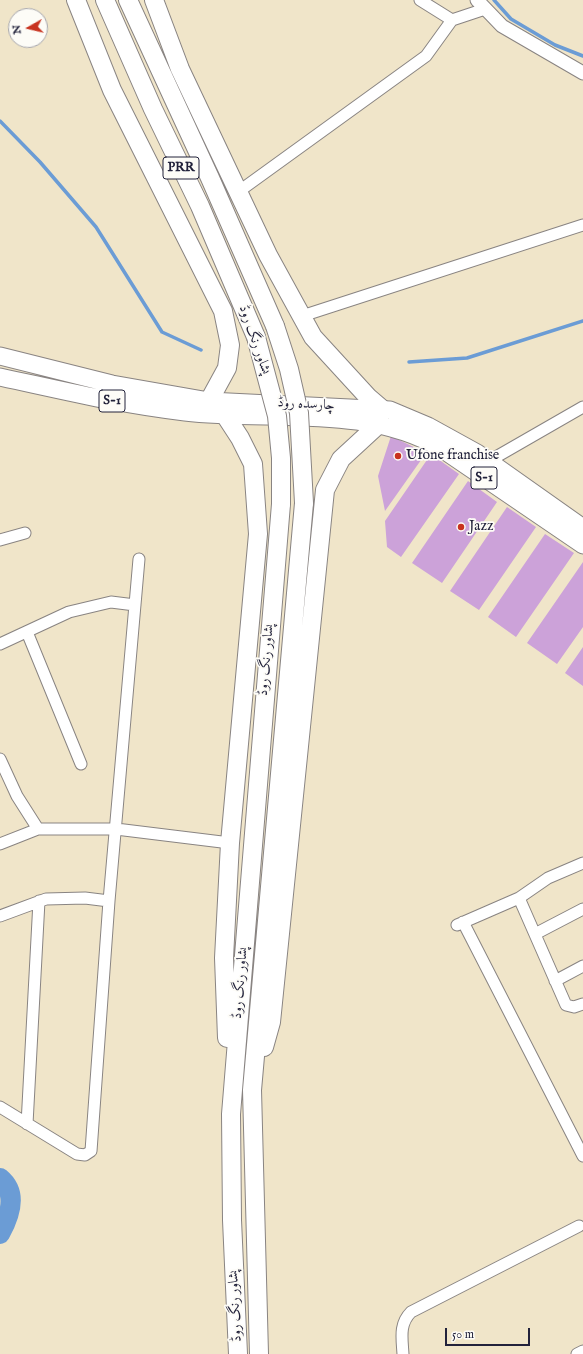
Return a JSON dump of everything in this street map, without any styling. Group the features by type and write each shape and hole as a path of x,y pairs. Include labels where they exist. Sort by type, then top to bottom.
{"highway":[{"path":"76,0 112,90 223,311 230,345 227,368 209,401"},
{"name":"پشاور رنگ روڈ","path":"105,0 153,109 200,206 256,337 276,416 281,458 281,504 231,1114 232,1220 238,1354"},
{"name":"پشاور رنگ روڈ","path":"128,0 210,178 275,326 288,369 298,413 304,503 252,1090 259,1354"},
{"path":"154,0 180,69 268,255 313,337 368,397 381,416 341,459 325,490 271,1022 252,1090"},
{"path":"225,415 240,438 252,464 258,534 230,843 224,958 231,1114"}],"main road":[{"name":"چارسدہ روڈ","path":"0,356 112,384 209,401 381,416 442,449 583,545"},
{"name":"چارسدہ روڈ","path":"0,377 88,397 184,412 225,415 324,418 381,416 390,410 428,426 489,461 583,528"}],"street":[{"path":"420,0 452,20"},
{"path":"238,192 426,56 452,20 481,5 502,26 583,73"},
{"path":"302,316 400,286 583,225"},
{"path":"489,461 583,407"},
{"path":"0,540 25,533"},
{"path":"0,1107 77,1154 85,1155 92,1151 109,901 139,559"},
{"path":"0,644 69,612 111,602 135,605"},
{"path":"26,632 80,764"},
{"path":"0,759 17,796 38,829"},
{"path":"0,844 38,829 116,829 230,843"},
{"path":"583,863 548,878 518,898 460,924 583,1156"},
{"path":"0,916 39,901 85,898 109,901"},
{"path":"518,898 566,1005 574,1007 583,1004"},
{"path":"27,1124 39,901"},
{"path":"535,934 583,909"},
{"path":"555,981 583,966"},
{"path":"403,1354 402,1326 404,1318 411,1312 579,1226"},
{"path":"577,1354 583,1351"}],"building":[{"path":"391,436 426,453 385,511 378,476"},
{"path":"431,454 459,474 401,557 387,547 385,521"},
{"path":"468,481 497,502 442,583 412,563"},
{"path":"507,507 536,527 479,610 450,591"},
{"path":"545,534 574,553 516,637 488,617"},
{"path":"583,562 583,627 557,664 527,643"},
{"path":"583,647 583,686 565,673"}],"waterway":[{"path":"494,0 511,19 555,45 583,56"},
{"path":"0,121 40,162 96,227 162,332 201,350"},
{"path":"409,362 467,358 583,321"},
{"path":"0,1178 6,1184 11,1198 7,1220 0,1234"}],"place":[{"name":"Ufone franchise","path":"398,456"},
{"name":"Jazz","path":"461,527"}]}
